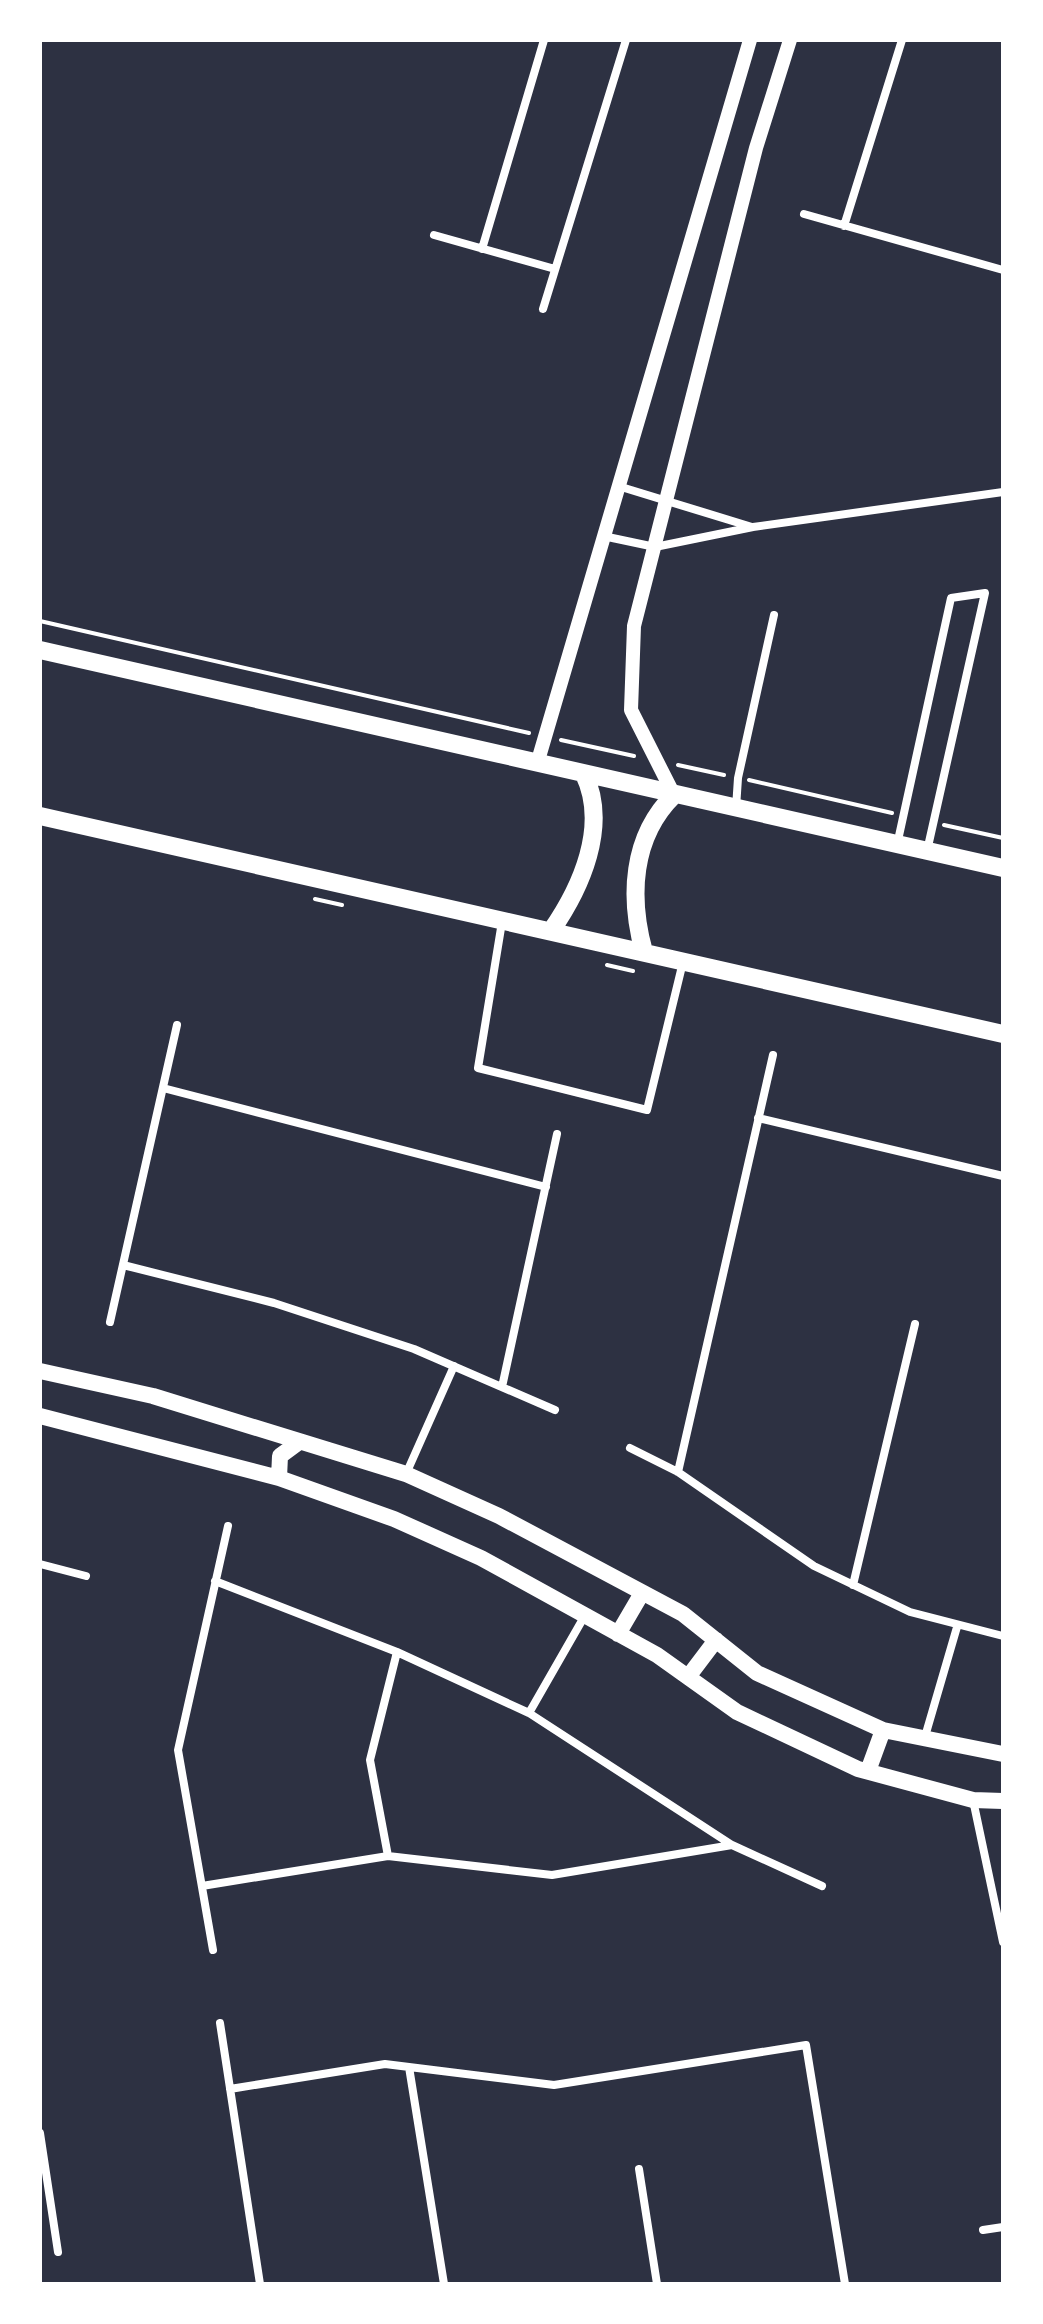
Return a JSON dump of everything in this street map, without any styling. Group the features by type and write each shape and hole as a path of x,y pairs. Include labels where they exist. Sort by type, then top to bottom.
{"main road":[{"path":"40,650 1003,868"},
{"path":"551,931 570,904 591,846 591,788 584,774"},
{"path":"644,952 636,922 634,889 638,861 647,830 661,807 674,795"},
{"path":"40,816 1003,1034"},
{"path":"40,1371 153,1396 406,1474 499,1516 683,1614 757,1673 883,1730 1003,1754"},
{"path":"40,1416 279,1478 394,1519 467,1552 657,1655 737,1712 868,1771 973,1800 1003,1801"},
{"path":"279,1478 280,1456 299,1442"},
{"path":"618,1634 642,1593"},
{"path":"688,1677 716,1640"},
{"path":"868,1771 883,1730"}],"street":[{"path":"482,249 544,40"},
{"path":"543,309 626,40"},
{"path":"537,764 750,40"},
{"path":"674,795 631,710 634,626 756,148 790,40"},
{"path":"844,226 902,40"},
{"path":"804,214 1003,270"},
{"path":"434,235 555,269"},
{"path":"618,486 753,527"},
{"path":"603,536 655,547 753,527 1003,492"},
{"path":"897,845 951,598 985,593 927,851"},
{"path":"735,809 738,778 774,615"},
{"path":"502,920 478,1068 647,1110 683,961"},
{"path":"110,1322 177,1025"},
{"path":"678,1472 773,1055"},
{"path":"163,1088 546,1187"},
{"path":"758,1118 1003,1176"},
{"path":"502,1387 557,1134"},
{"path":"123,1265 274,1303 454,1366 555,1410"},
{"path":"853,1585 915,1324"},
{"path":"406,1474 454,1366"},
{"path":"630,1448 678,1472 814,1566 910,1612 957,1627 1003,1636"},
{"path":"213,1950 178,1750 228,1526"},
{"path":"40,1564 86,1576"},
{"path":"215,1581 397,1652 529,1713 732,1845 822,1886"},
{"path":"529,1713 584,1617"},
{"path":"924,1740 957,1627"},
{"path":"388,1856 370,1760 397,1652"},
{"path":"973,1800 1003,1942"},
{"path":"202,1886 388,1856 552,1875 732,1845"},
{"path":"220,2023 260,2284"},
{"path":"230,2089 385,2064 554,2085 806,2045 845,2284"},
{"path":"409,2067 444,2284"},
{"path":"40,2133 44,2187 58,2252"},
{"path":"639,2169 657,2284"},
{"path":"983,2230 1003,2227"}],"path":[{"path":"40,621 904,815"},
{"path":"934,823 1003,838"}]}
